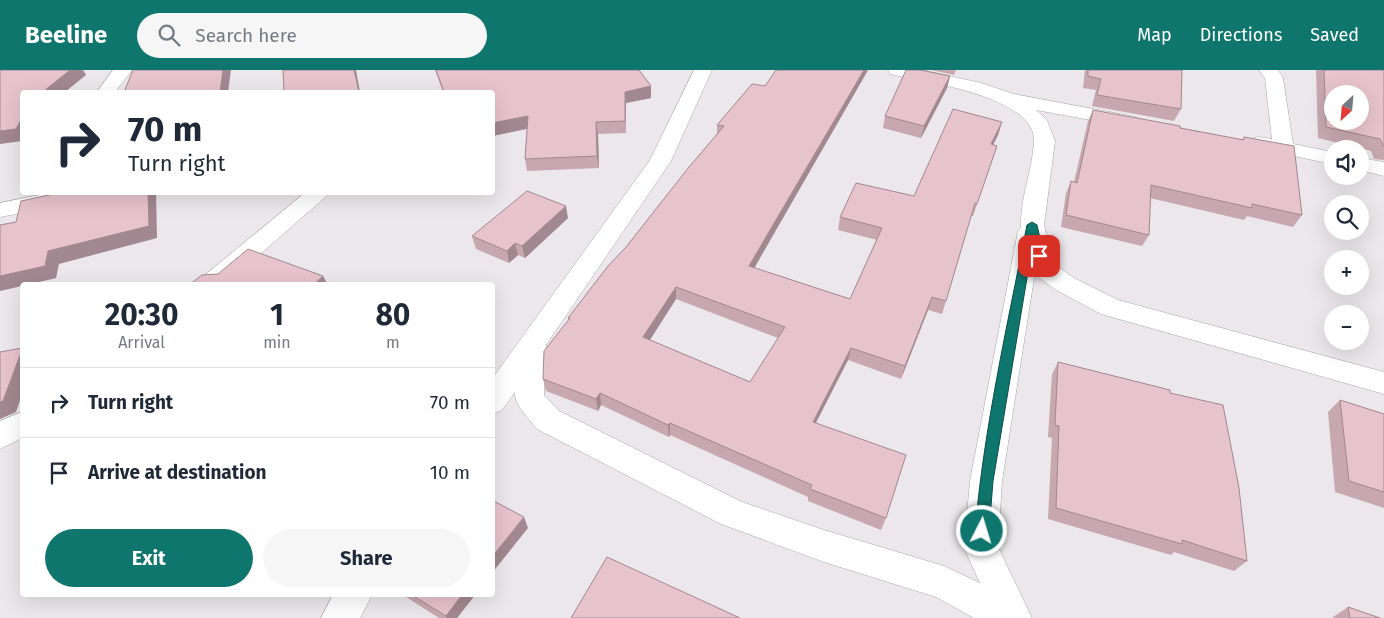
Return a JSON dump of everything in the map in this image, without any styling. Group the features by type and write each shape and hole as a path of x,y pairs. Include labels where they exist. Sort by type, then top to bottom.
{"street":[{"path":"108,90 123,70"},
{"path":"495,398 533,346 660,161 703,70"},
{"path":"897,70 974,87 1010,99 1147,124"},
{"path":"1268,70 1274,78 1284,148"},
{"path":"1010,99 1037,120 1044,141 1032,225 988,471 980,548 1012,618"},
{"path":"1235,139 1324,156"},
{"path":"1369,166 1384,169"},
{"path":"0,210 45,197 65,195"},
{"path":"213,282 316,195"},
{"path":"1032,225 1039,256 1047,270 1064,284 1110,307 1384,383"},
{"path":"533,346 529,398 548,420 732,514 824,546 944,583 1012,618"},
{"path":"0,436 20,425"},
{"path":"339,618 353,597"}],"building":[{"path":"0,70 70,70 45,90 20,90 20,122 16,129 0,131"},
{"path":"133,70 223,70 220,90 125,90"},
{"path":"283,70 354,70 359,90 284,90"},
{"path":"436,70 639,70 651,86 625,92 625,121 596,122 597,156 525,159 528,116 495,122 495,90 443,90"},
{"path":"776,70 864,70 749,266 850,299 882,228 840,217 856,183 914,196 953,109 1002,122 991,144 997,146 977,204 975,203 946,301 932,297 905,366 851,348 813,422 906,455 886,518 810,489 812,485 670,423 668,425 600,393 596,399 543,379 544,351 570,318 568,318 608,266 626,247 724,126 717,125 752,84 765,86","holes":["676,287 785,327 750,382 643,337"]},
{"path":"906,70 920,70 950,76 924,126 885,116"},
{"path":"1088,70 1182,70 1181,109 1097,95 1101,79 1088,76"},
{"path":"1324,70 1384,70 1384,147 1380,139 1340,130 1369,130 1369,85 1325,85"},
{"path":"1093,110 1244,140 1244,137 1294,146 1302,215 1252,204 1252,208 1151,185 1149,235 1066,215 1071,181 1077,183"},
{"path":"527,191 566,206 522,246 515,243 507,251 472,236"},
{"path":"49,195 148,195 149,226 48,251 45,266 0,276 0,225 16,222 21,201"},
{"path":"248,249 323,276 316,282 193,282 202,275 218,274"},
{"path":"20,348 20,355 3,401 0,402 0,352"},
{"path":"1058,362 1170,390 1170,393 1223,405 1239,488 1247,561 1182,540 1182,544 1056,508 1059,426 1055,425"},
{"path":"1340,400 1384,414 1384,492 1349,481"},
{"path":"495,502 524,517 495,553"},
{"path":"607,557 740,618 571,618"},
{"path":"415,597 460,597 446,616"},
{"path":"1348,607 1380,618 1350,618"}],"route":[{"path":"982,531 986,481 1032,225 1039,256"}]}
